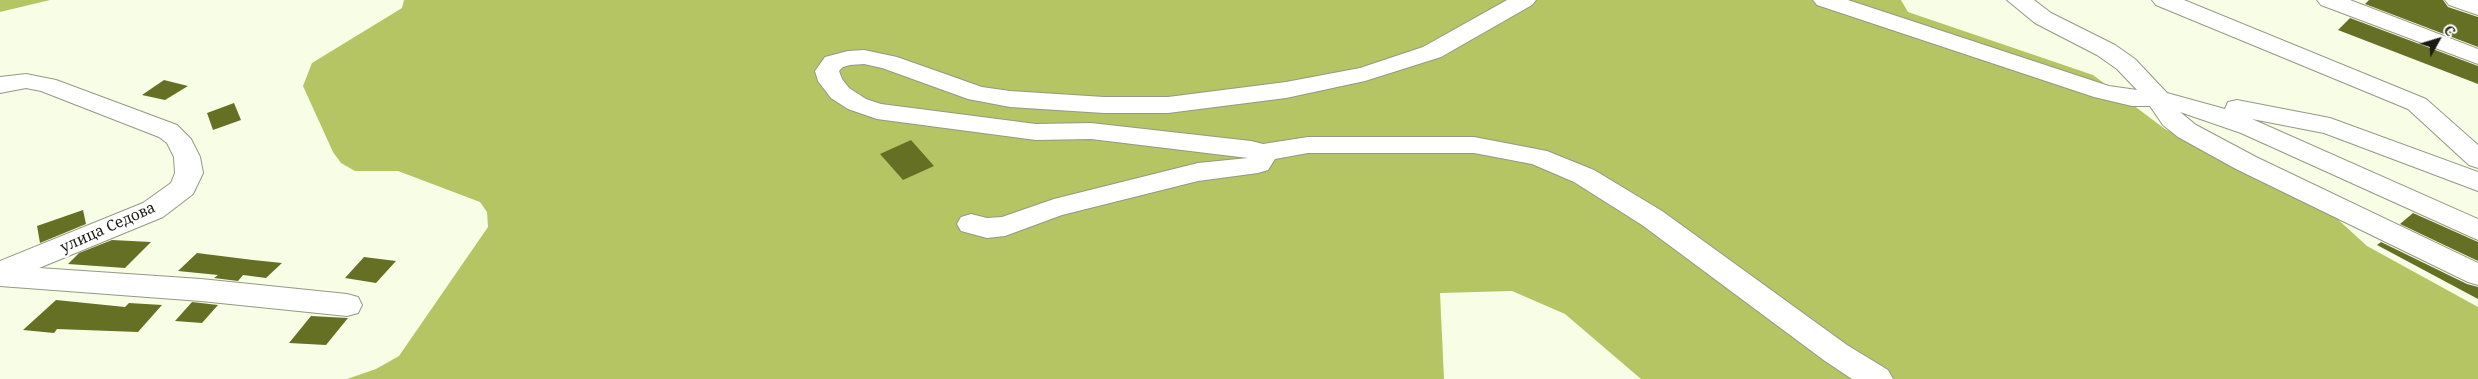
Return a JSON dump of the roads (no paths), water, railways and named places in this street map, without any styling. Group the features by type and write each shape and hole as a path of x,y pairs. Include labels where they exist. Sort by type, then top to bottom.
{"street":[{"path":"1524,0 1432,52 1402,63 1339,80 1214,100 1168,104 1104,105 1010,99 977,94 912,69 864,57 848,58 834,62 827,71 830,82 840,93 857,104 877,111 1036,132 1091,131 1251,149 1260,153 1308,145 1446,144 1474,146 1538,157 1584,176 1652,218 1836,353 1877,379"},
{"path":"1825,0 2103,92 2132,98 2158,98 2209,112 2250,127 2478,230"},
{"path":"2019,0 2043,18 2106,50 2126,64 2158,98 2172,119 2187,131 2254,167 2478,275"},
{"path":"2164,0 2417,104 2478,160"},
{"path":"2329,0 2478,57"},
{"path":"2368,0 2478,42"},
{"path":"2457,0 2478,8"},
{"name":"улица Седова","path":"0,85 26,82 47,85 168,131 178,139 187,157 189,173 182,188 153,210 0,274"},
{"path":"2158,98 2167,91 2181,91 2255,113 2330,126 2478,182"},
{"path":"971,224 987,228 1005,226 1054,208 1198,172 1248,167 1258,164 1262,159 1260,153"},
{"name":"улица Седова","path":"0,274 201,290 347,305"}]}
